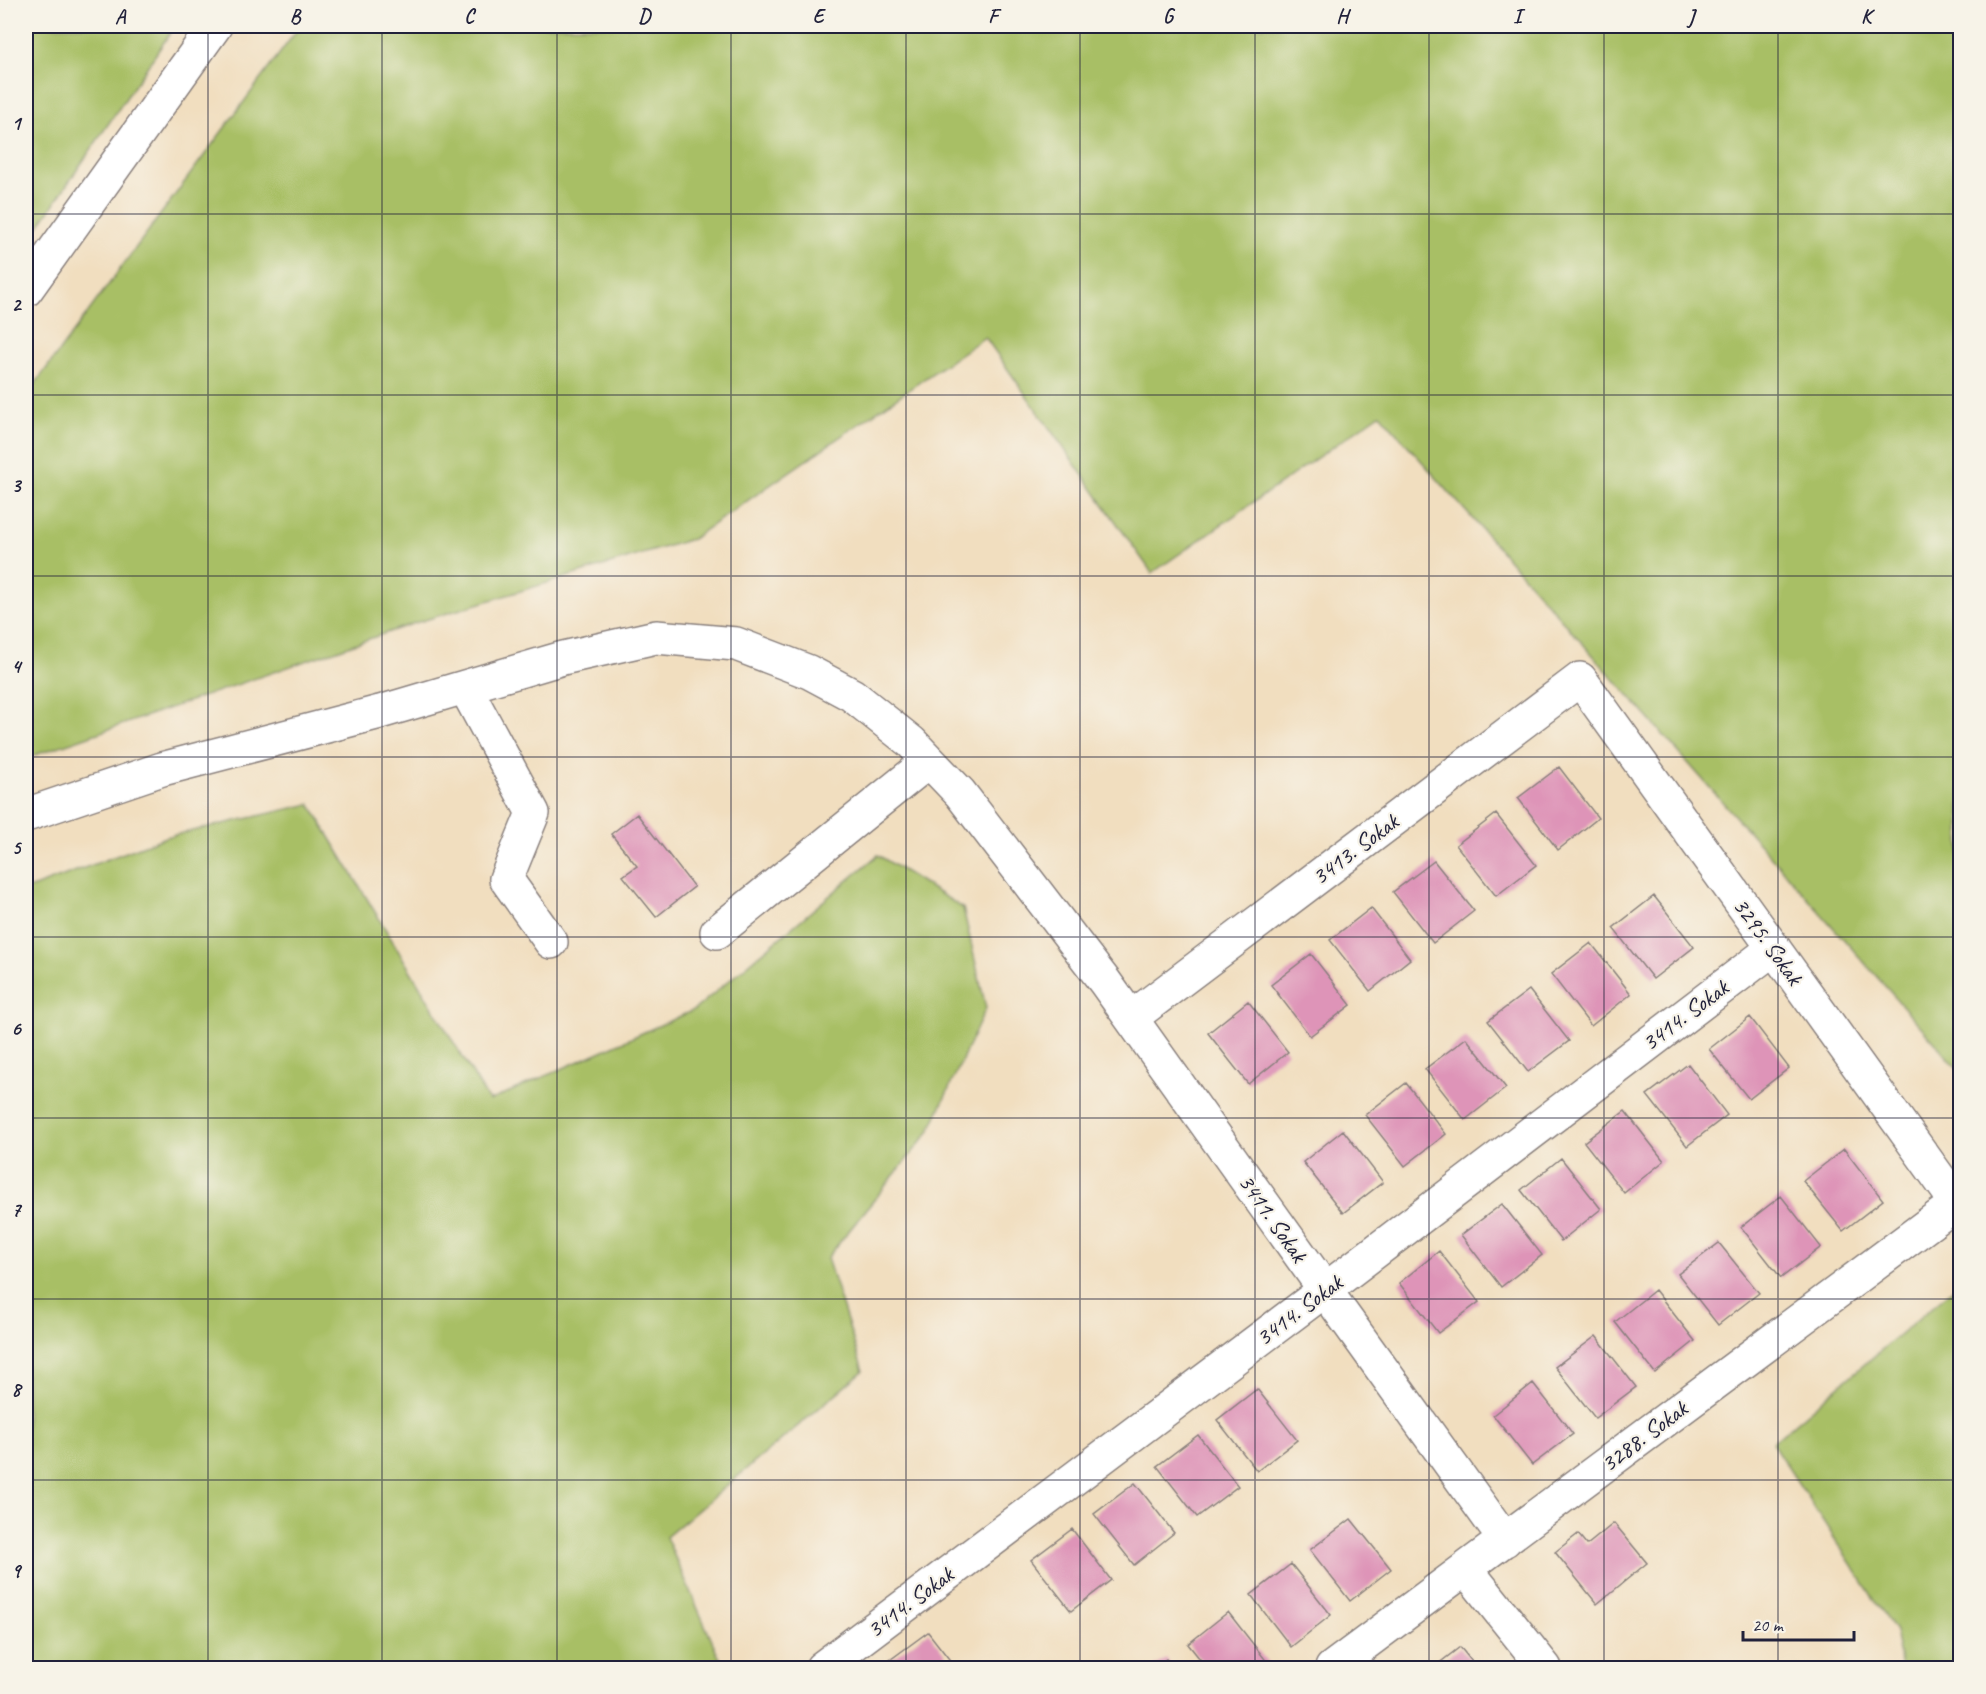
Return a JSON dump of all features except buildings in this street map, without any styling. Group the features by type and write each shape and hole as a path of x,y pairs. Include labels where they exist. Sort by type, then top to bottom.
{"street":[{"path":"26,290 215,26"},
{"name":"3411. Sokak","path":"26,815 162,769 380,712 563,658 656,637 736,644 809,672 852,695 911,742 960,793 1105,982 1505,1540"},
{"name":"3295. Sokak","path":"1580,679 1957,1203"},
{"name":"3413. Sokak","path":"1131,1018 1580,679"},
{"path":"465,687 533,813 506,879 551,942"},
{"path":"717,932 929,760"},
{"name":"3414. Sokak","path":"822,1668 1325,1290 1774,948"},
{"name":"3288. Sokak","path":"1332,1668 1957,1203"},
{"path":"1466,1569 1545,1668"}],"green space":[{"path":"26,26 175,26 26,245"},
{"path":"300,26 1960,26 1960,1071 1380,414 1152,573 985,337 692,539 415,623 26,758 26,396"},
{"path":"310,804 489,1101 694,1010 878,855 963,908 986,1008 929,1132 827,1258 863,1371 666,1537 724,1668 26,1668 26,890 166,837"},
{"path":"1960,1283 1960,1668 1902,1668 1895,1631 1772,1443"}]}
